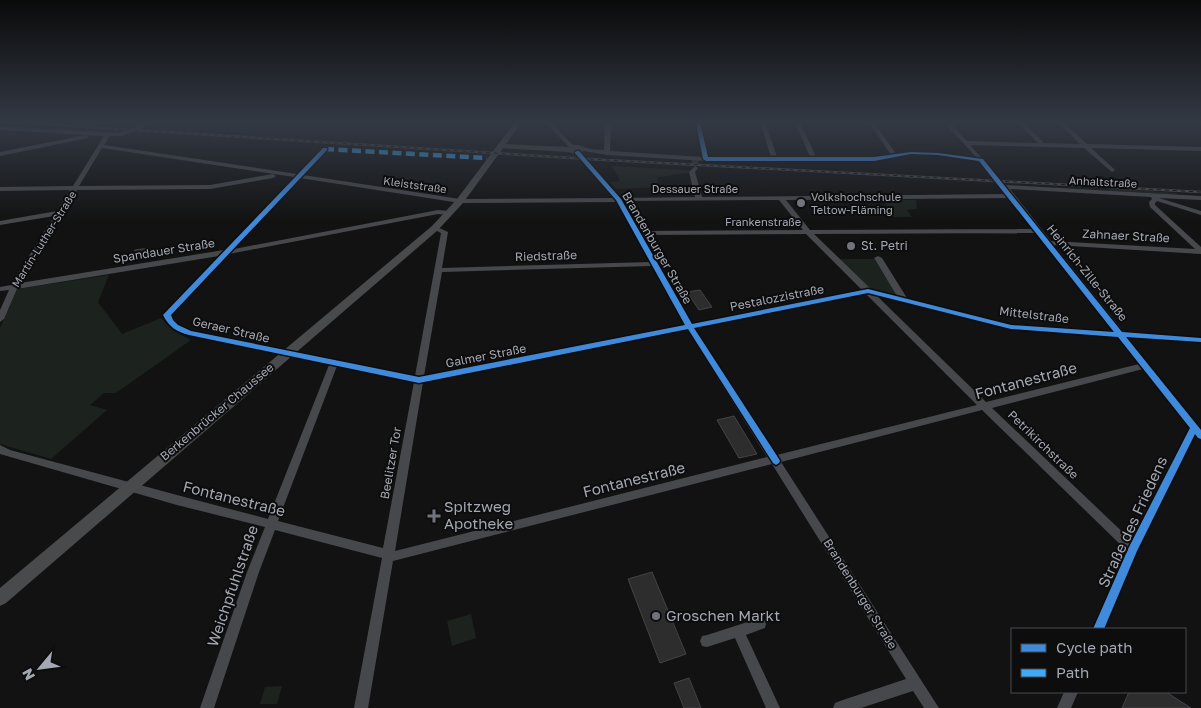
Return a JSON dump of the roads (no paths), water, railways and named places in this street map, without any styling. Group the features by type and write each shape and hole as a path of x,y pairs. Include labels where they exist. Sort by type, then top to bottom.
{"main road":[{"name":"Berkenbrücker Chaussee","path":"0,598 129,486 435,228 460,201 493,155"}],"street":[{"name":"Martin-Luther-Straße","path":"0,319 14,287 95,155"},
{"name":"Kleiststraße","path":"159,155 460,201"},
{"name":"Geraer Straße","path":"286,354 189,333 169,322 167,315 319,155"},
{"name":"Brandenburger Straße","path":"583,155 618,199 690,327 932,708"},
{"path":"650,155 706,159 874,159 894,155"},
{"path":"705,155 706,159"},
{"path":"774,155 775,159"},
{"path":"812,155 814,159"},
{"path":"945,155 981,160"},
{"name":"Heinrich-Zille-Straße","path":"977,155 1012,196 1198,431"},
{"path":"1096,155 1112,170"},
{"path":"695,168 692,172 699,199"},
{"path":"0,189 210,187 281,174"},
{"name":"Anhaltstraße","path":"1004,187 1153,197 1201,198"},
{"name":"Dessauer Straße","path":"460,201 1012,196"},
{"path":"1201,213 1153,197 1152,206 1201,251"},
{"path":"781,198 808,232"},
{"name":"Spandauer Straße","path":"0,289 228,252 438,212 449,213"},
{"path":"0,224 60,213"},
{"name":"Beelitzer Tor","path":"361,708 444,232 435,228"},
{"name":"Frankenstraße","path":"637,233 1039,231"},
{"name":"Petrikirchstraße","path":"808,232 1133,550"},
{"name":"Zahnaer Straße","path":"1049,243 1201,251"},
{"path":"878,258 903,299"},
{"name":"Riedstraße","path":"438,270 654,264"},
{"name":"Mittelstraße","path":"868,291 1011,327 1201,340"},
{"name":"Pestalozzistraße","path":"690,327 868,291"},
{"name":"Galmer Straße","path":"286,354 419,380 690,327"},
{"name":"Weichpfuhlstraße","path":"207,708 271,524 334,362"},
{"name":"Fontanestraße","path":"129,486 395,556 776,461 1146,365"},
{"name":"Straße des Friedens","path":"1099,628 1133,550 1198,431"},
{"path":"0,449 7,453 129,486"},
{"path":"708,641 760,624"},
{"path":"738,631 773,708"},
{"path":"840,708 916,683"},
{"path":"1064,708 1071,693"}],"tunnel":[{"path":"695,159 695,168"}],"railway":[{"path":"526,155 1201,192"}],"place":[{"name":"Volkshochschule Teltow-Fläming","path":"801,203"},
{"name":"St. Petri","path":"851,246"},
{"name":"Spitzweg Apotheke","path":"434,516"},
{"name":"Groschen Markt","path":"656,616"}]}
